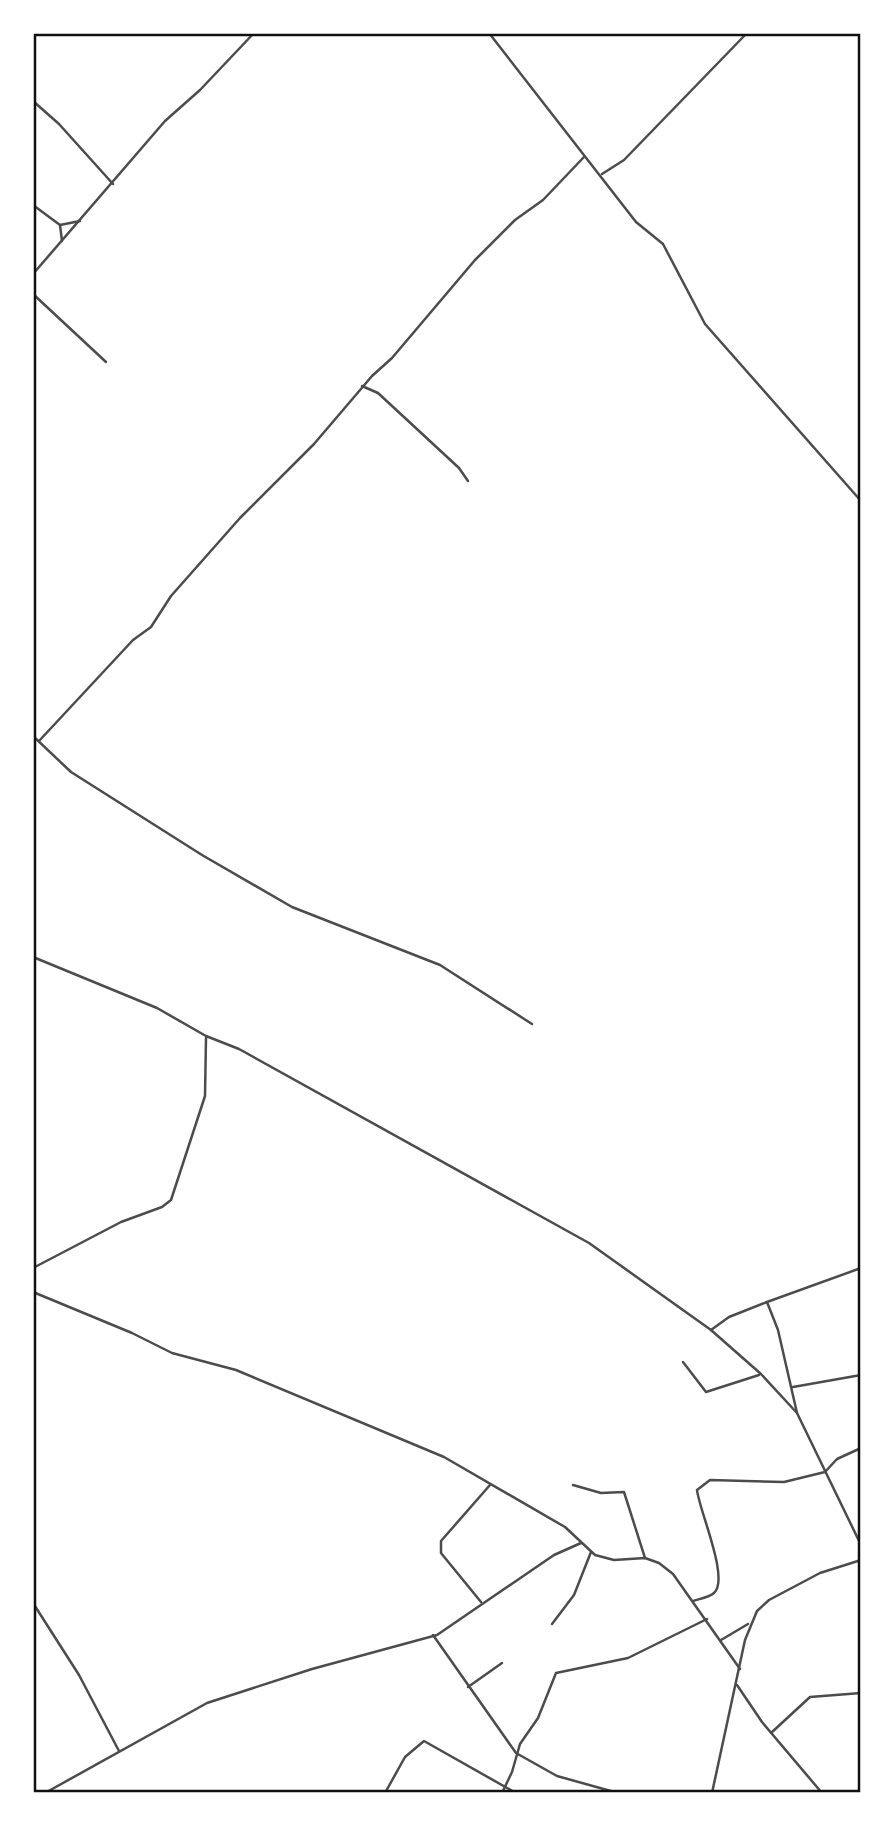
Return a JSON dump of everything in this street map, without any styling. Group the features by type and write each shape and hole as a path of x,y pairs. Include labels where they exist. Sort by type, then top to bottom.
{"street":[{"path":"33,274 165,121 200,90 254,33"},
{"path":"489,33 636,222 663,244 705,324 861,501"},
{"path":"600,175 624,160 747,33"},
{"path":"33,101 59,124 113,184"},
{"path":"39,741 133,640 151,627 171,596 240,518 314,444 475,260 515,220 543,200 584,157"},
{"path":"33,205 60,225 62,241"},
{"path":"60,225 80,221"},
{"path":"33,294 106,362"},
{"path":"362,386 378,393 459,468 468,481"},
{"path":"33,736 71,772 202,855 281,901 440,965 532,1024"},
{"path":"33,957 158,1008 206,1036 239,1049 589,1243 711,1330 761,1374 797,1413"},
{"path":"33,1268 121,1222 162,1208 172,1200 205,1096 206,1036"},
{"path":"711,1330 729,1317 861,1268"},
{"path":"33,1293 172,1353 236,1370 444,1457 565,1527 591,1552 614,1560 645,1558 659,1563 673,1574 740,1669"},
{"path":"767,1302 793,1387 797,1413 861,1545"},
{"path":"683,1362 706,1392 761,1374"},
{"path":"793,1387 861,1375"},
{"path":"693,1601 713,1594 717,1589 718,1558 699,1507 699,1486 710,1480 784,1482 825,1472 837,1458 861,1448"},
{"path":"481,1602 441,1553 440,1547 441,1541 490,1485"},
{"path":"573,1485 601,1493 624,1492 645,1558"},
{"path":"45,1793 207,1703 437,1635 481,1602 554,1555 580,1543"},
{"path":"552,1624 574,1595 591,1552"},
{"path":"721,1640 750,1623 769,1600 820,1573 861,1560"},
{"path":"33,1602 79,1675 119,1752"},
{"path":"502,1793 515,1764 516,1753 538,1718 556,1674 628,1658 707,1619"},
{"path":"712,1793 750,1623"},
{"path":"433,1634 516,1753 557,1776 618,1793"},
{"path":"468,1687 502,1663"},
{"path":"737,1685 771,1733 822,1793"},
{"path":"771,1733 810,1697 861,1693"},
{"path":"385,1793 405,1757 424,1741 516,1793"}]}
